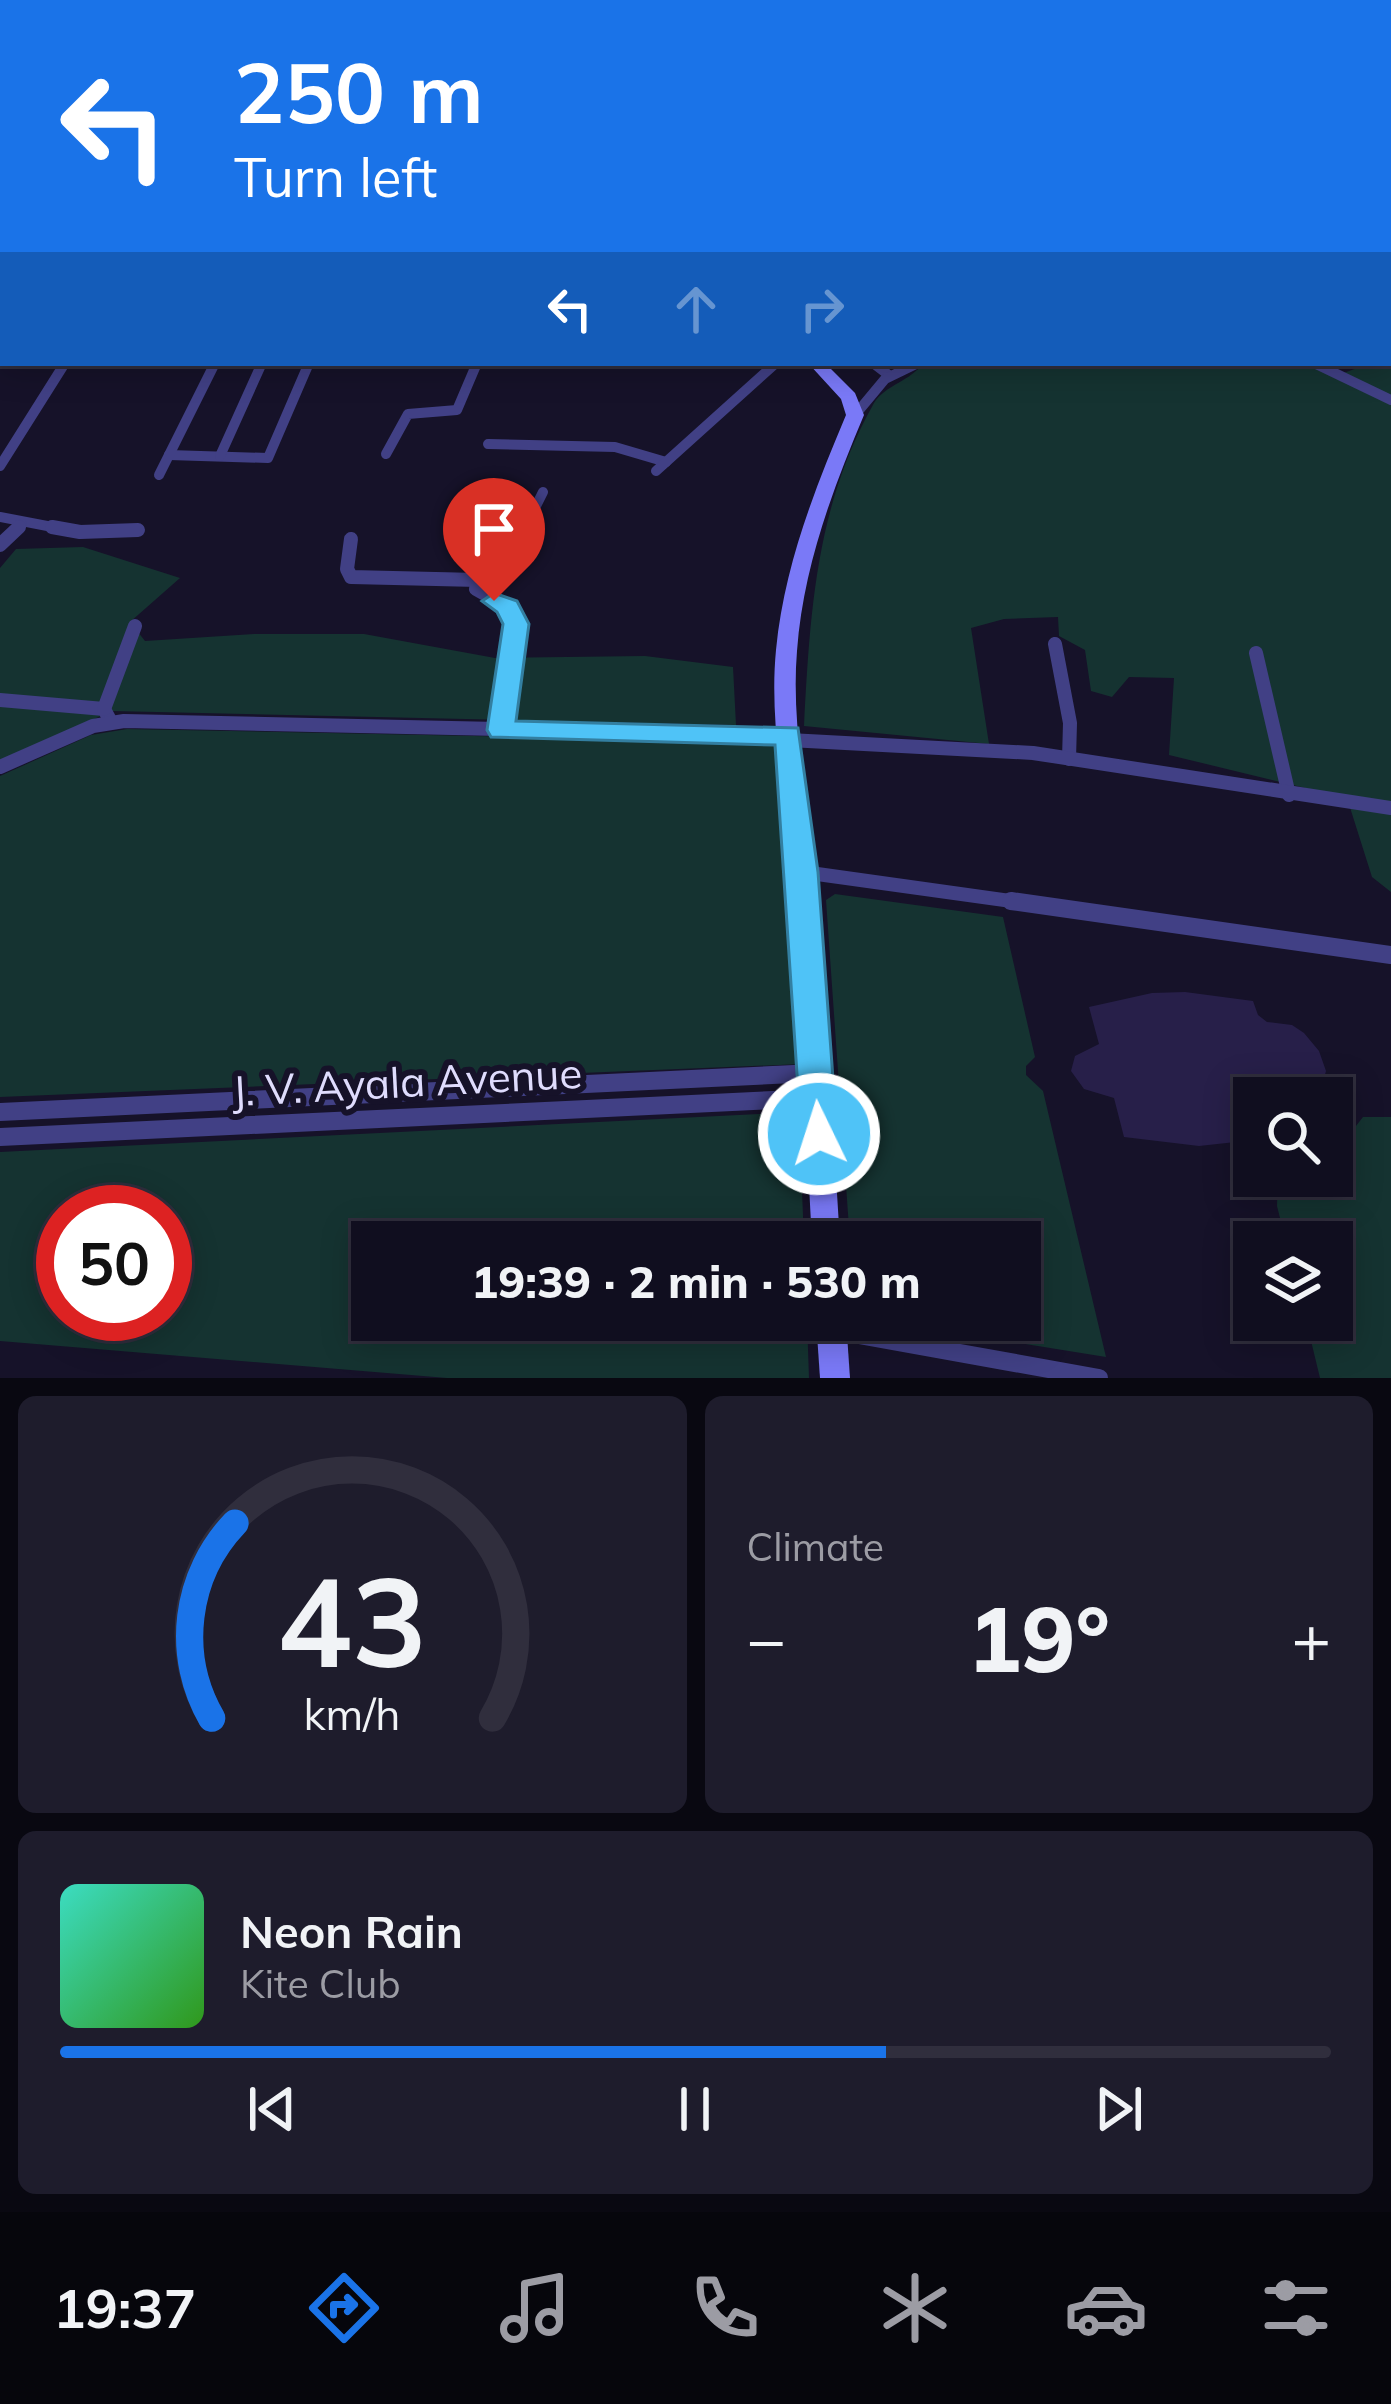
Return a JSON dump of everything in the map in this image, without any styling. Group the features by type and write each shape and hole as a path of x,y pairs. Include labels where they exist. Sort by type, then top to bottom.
{"main road":[{"path":"819,366 849,397 855,415 817,506 794,595 787,654 825,1221"},
{"path":"832,1341 835,1378"}],"street":[{"path":"1,465 62,366"},
{"path":"159,475 214,366"},
{"path":"220,456 261,366"},
{"path":"169,455 268,458 308,366"},
{"path":"386,454 408,414 457,410 476,366"},
{"path":"488,444 615,447 661,467 773,366"},
{"path":"877,366 890,376"},
{"path":"855,415 890,376 912,366"},
{"path":"1320,366 1391,400"},
{"path":"501,730 516,624 508,607 478,592 478,580 505,540 523,530 543,492"},
{"path":"0,517 80,532 138,530"},
{"path":"0,545 22,524"},
{"path":"351,539 346,569 351,577 478,580"},
{"path":"0,767 108,715 135,626"},
{"path":"1055,644 1070,723 1069,759"},
{"path":"1256,653 1288,773 1289,796"},
{"path":"0,700 108,715 952,746 1391,808"},
{"path":"802,872 1391,956"},
{"name":"J. V. Ayala Avenue","path":"0,1112 815,1073"},
{"name":"J. V. Ayala Avenue","path":"0,1137 817,1098"},
{"path":"262,1124 266,1099"},
{"path":"912,1341 1099,1378"}],"green space":[{"path":"920,366 1320,366 1338,375 1360,367 1391,366 1391,892 1372,877 1347,798 1169,755 1174,678 1129,677 1112,697 1091,691 1085,650 1059,636 1058,617 1004,619 971,628 989,744 804,726 813,601 839,480 874,403"},
{"path":"83,547 180,578 130,622 145,641 364,634 495,658 645,656 733,667 736,725 112,711 0,761 0,568 16,549"},
{"path":"127,729 779,742 802,1064 0,1097 0,776 91,735"},
{"path":"835,894 1003,917 1035,1057 1026,1066 1026,1075 1043,1091 1106,1357 1007,1341 1041,1341 1041,1221 849,1221 826,900"},
{"path":"799,1112 803,1221 351,1221 351,1341 808,1341 809,1378 447,1378 0,1341 0,1152"},
{"path":"1363,1117 1391,1117 1391,1378 1320,1378 1311,1341 1353,1341 1353,1221 1281,1221 1277,1206 1277,1197 1353,1197 1353,1130"}],"building":[{"path":"1185,992 1253,1001 1258,1015 1267,1022 1292,1025 1304,1033 1319,1051 1324,1077 1233,1077 1233,1142 1199,1146 1124,1137 1114,1098 1084,1089 1071,1071 1075,1056 1099,1044 1089,1007 1152,993"}],"route":[{"path":"494,601 508,607 516,624 501,730 788,735 819,1134"}]}
